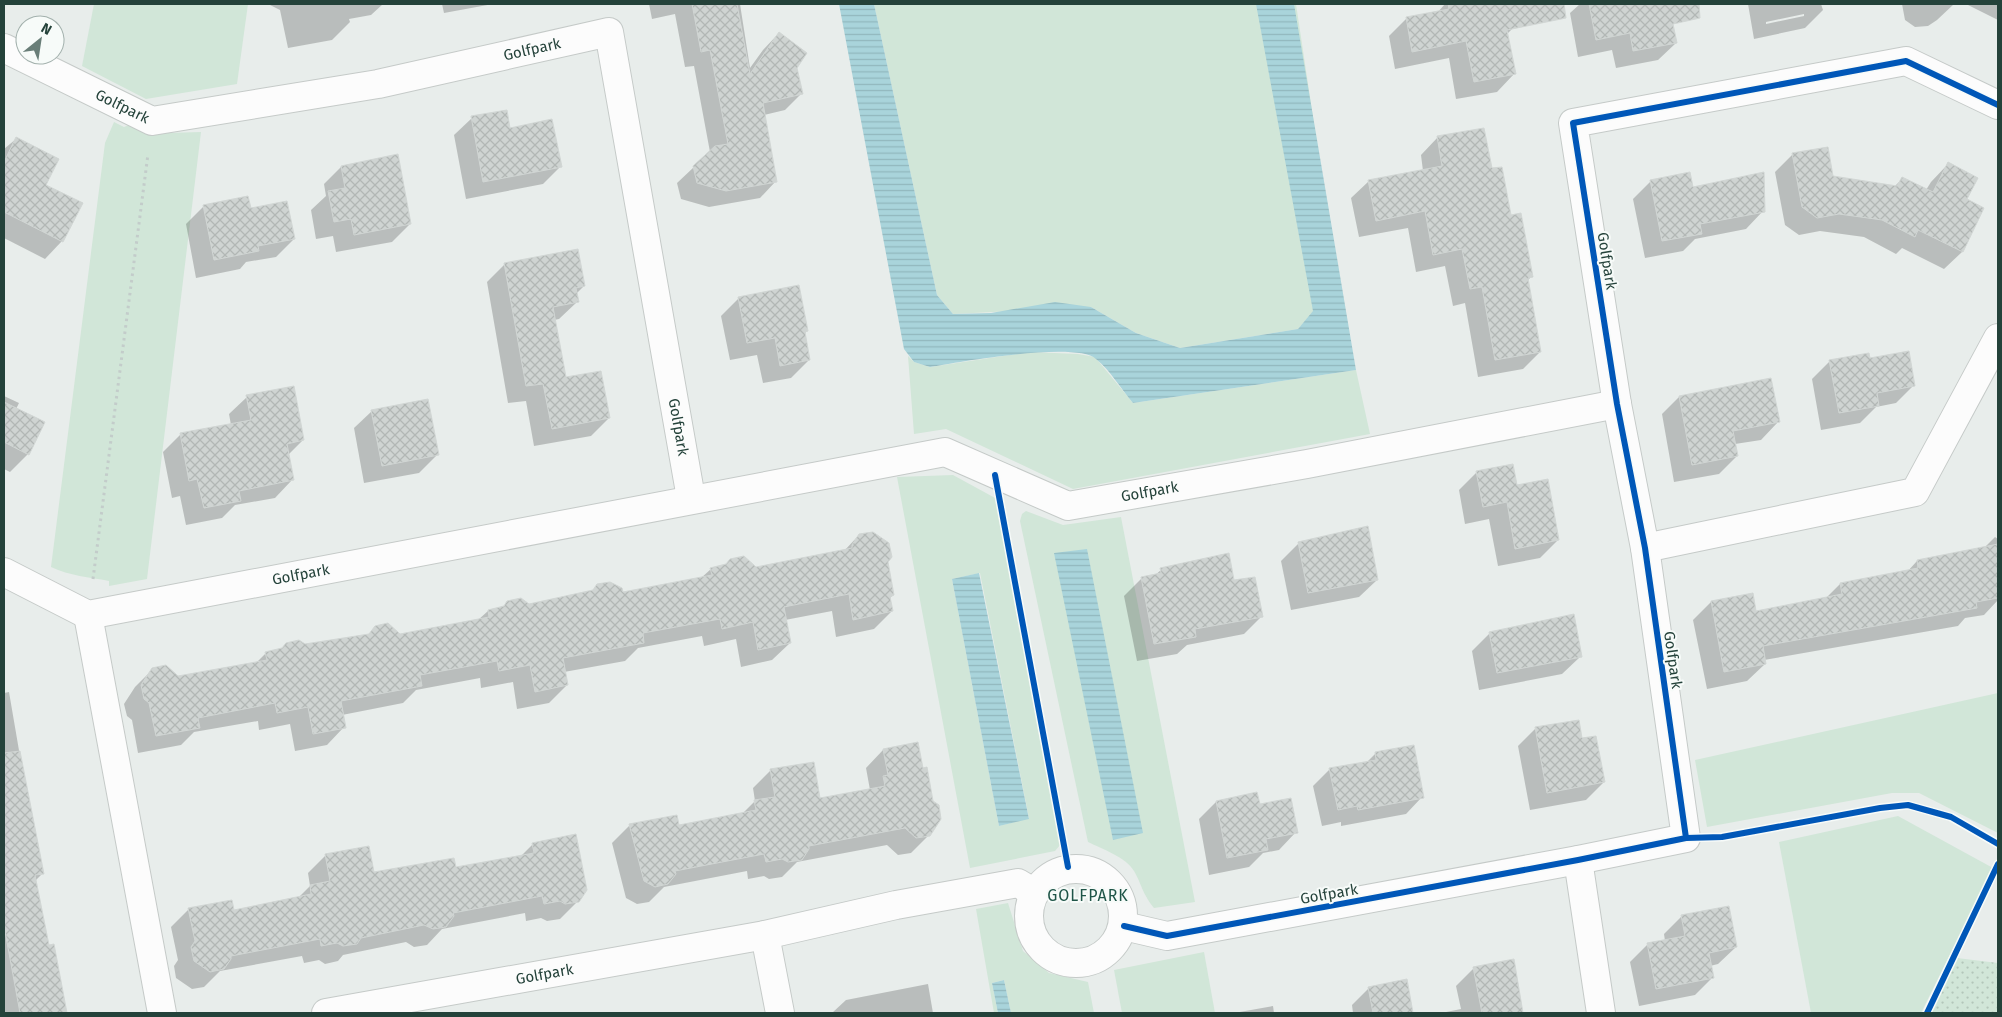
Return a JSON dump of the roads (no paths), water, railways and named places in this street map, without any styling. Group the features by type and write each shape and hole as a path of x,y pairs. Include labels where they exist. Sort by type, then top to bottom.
{"street":[{"name":"Golfpark","path":"4,48 152,121 378,84 609,32 691,498"},
{"name":"Golfpark","path":"1124,926 1167,936 1578,860 1686,838 1645,548 1617,404 1573,123 1906,60 1998,105"},
{"path":"1645,548 1914,492 1998,338"},
{"name":"Golfpark","path":"88,614 691,498 945,452 1068,506 1307,464 1617,404"},
{"path":"4,572 88,614 162,1013"},
{"path":"1578,860 1602,1013"},
{"path":"1068,868 1099,873 1120,896 1124,926 1116,943 1104,956 1088,963 1060,962 1038,945 1027,920 1034,892 1047,876 1068,868"},
{"name":"Golfpark","path":"326,1013 765,935 896,905 1018,883 1034,892"},
{"path":"765,935 780,1013"}],"water":[{"path":"839,4 874,4 937,295 953,314 991,313 1055,302 1091,307 1136,333 1180,348 1298,329 1313,311 1256,4 1294,4 1356,370 1133,403 1101,363 1084,354 1042,352 1016,354 930,367 914,362 904,349"},
{"path":"1087,549 1143,833 1113,840 1054,553"},
{"path":"979,573 1029,819 999,826 952,579"},
{"path":"1004,980 1011,1013 998,1013 992,983"}],"district":[{"name":"GOLFPARK","path":"1088,895"}]}
